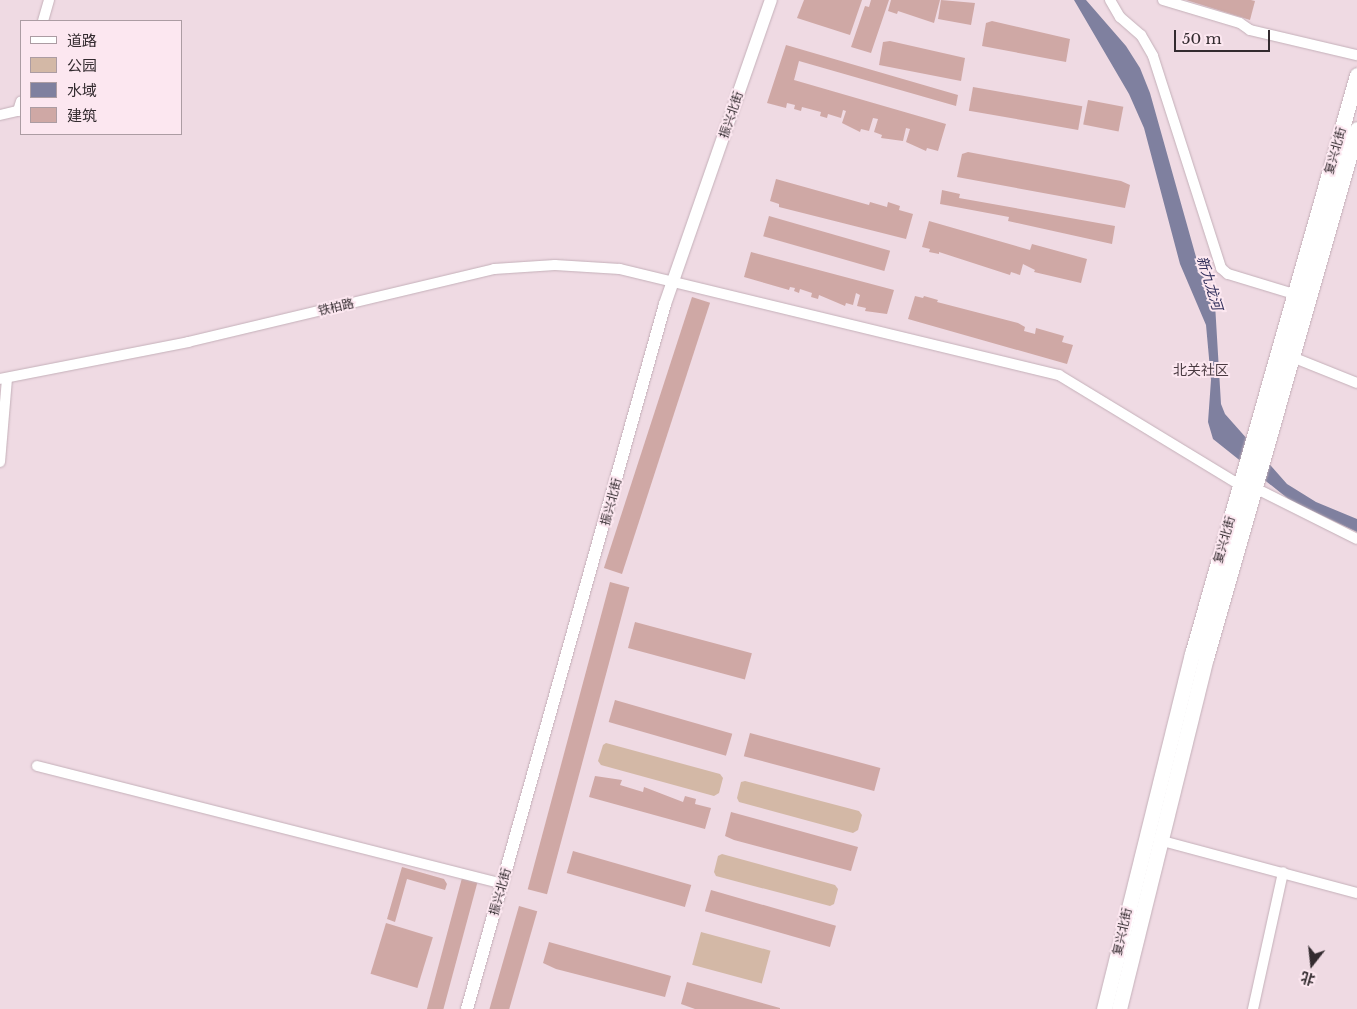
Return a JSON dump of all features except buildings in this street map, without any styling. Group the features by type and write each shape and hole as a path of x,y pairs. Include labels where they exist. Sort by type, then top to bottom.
{"main road":[{"name":"复兴北街","path":"1119,1009 1248,483 1253,440 1357,75"},
{"name":"复兴北街","path":"1104,1009 1170,737 1248,483 1268,447 1357,129"}],"street":[{"path":"43,20 48,0"},
{"name":"振兴北街","path":"466,1009 674,280 771,0"},
{"path":"1110,0 1120,17 1145,40 1154,56 1221,268 1228,274 1294,294"},
{"path":"1163,0 1240,23 1250,30 1357,55"},
{"path":"0,115 18,111 20,104"},
{"name":"铁柏路","path":"4,378 188,342 494,269 555,265 620,269 674,280 1059,375 1248,483 1357,539"},
{"path":"1292,357 1357,383"},
{"path":"0,462 4,378"},
{"path":"37,766 502,884"},
{"path":"1159,840 1357,892"},
{"path":"1252,1009 1283,872"}],"green space":[{"path":"606,743 720,774 723,778 719,793 714,796 601,765 598,761 603,745"},
{"path":"745,781 859,811 862,815 858,830 853,833 739,802 737,798 741,782"},
{"path":"722,854 835,885 838,889 834,904 830,906 716,876 714,872 718,856"},
{"path":"701,932 771,951 762,983 692,965"}],"water":[{"path":"1074,0 1086,0 1126,46 1140,68 1150,93 1198,264 1215,304 1221,404 1225,414 1287,484 1316,502 1357,519 1357,532 1291,501 1213,439 1208,422 1211,380 1206,325 1180,264 1144,128 1129,94"}],"district":[{"name":"北关社区","path":"1201,370"}],"water label":[{"name":"新九龙河","path":"1210,283"}]}
